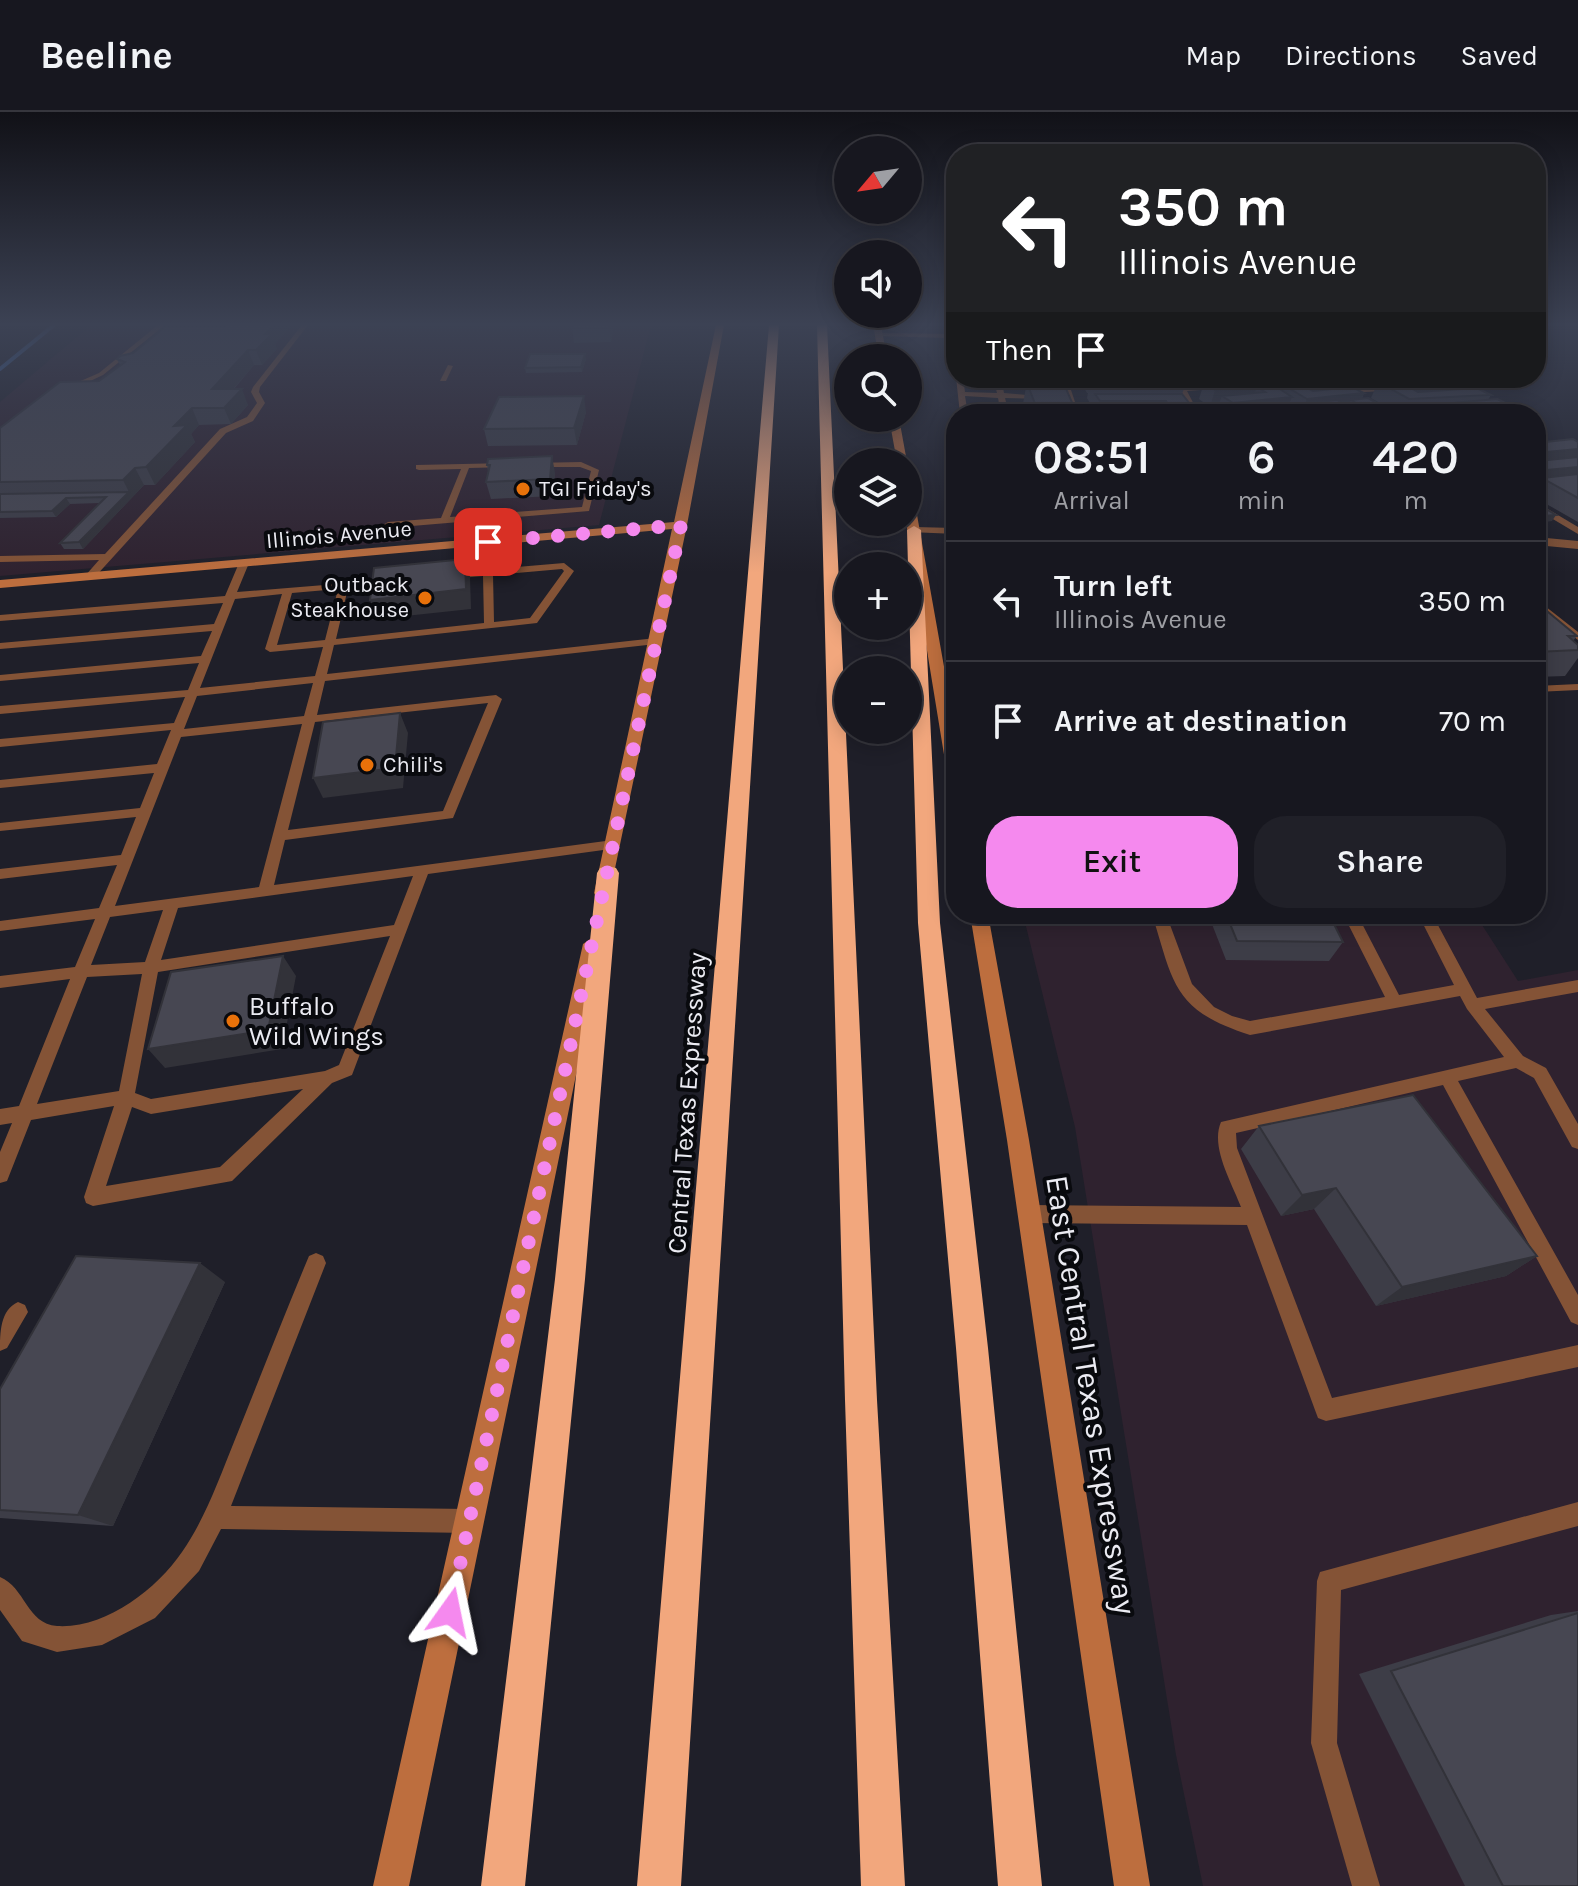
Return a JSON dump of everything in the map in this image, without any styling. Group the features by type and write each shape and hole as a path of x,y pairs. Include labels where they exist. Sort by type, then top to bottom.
{"highway":[{"name":"Central Texas Expressway","path":"659,1886 768,408"},
{"path":"825,408 862,1415 883,1886"},
{"path":"914,536 929,923 972,1348 1020,1886"},
{"path":"503,1886 570,1279 611,859"}],"main road":[{"path":"391,1886 611,859 704,408"},
{"name":"Illinois Avenue","path":"0,584 681,525"},
{"path":"915,536 946,720"},
{"name":"East Central Texas Expressway","path":"981,924 1029,1214 1132,1886"}],"street":[{"path":"922,530 946,531"},
{"path":"1546,542 1578,545"}],"lane":[{"path":"90,576 223,431 250,419 258,408"},
{"path":"388,525 586,509 595,470 581,464 419,467"},
{"path":"444,521 466,466"},
{"path":"1546,511 1577,530"},
{"path":"488,542 489,626"},
{"path":"0,559 107,557"},
{"path":"0,1175 244,563"},
{"path":"288,591 270,649 533,621 569,571 564,566 431,578"},
{"path":"0,618 402,580"},
{"path":"265,892 344,586"},
{"path":"1546,610 1578,637"},
{"path":"0,646 218,627"},
{"path":"0,710 190,693 656,641"},
{"path":"0,678 204,659"},
{"path":"1546,689 1578,687"},
{"path":"0,743 309,719 496,699 448,815 279,836"},
{"path":"0,784 161,768"},
{"path":"0,827 144,812"},
{"path":"0,874 126,859"},
{"path":"0,926 423,870 611,859"},
{"path":"0,1117 126,1097 151,1107 326,1078 346,1070 423,870"},
{"path":"172,904 151,967 126,1097 93,1197 225,1175 326,1078"},
{"path":"1162,924 1187,994 1200,1009 1224,1022 1250,1028 1395,1002 1578,986"},
{"path":"1355,924 1395,1002"},
{"path":"1430,924 1469,997 1517,1061 1540,1073 1578,1141"},
{"path":"0,982 151,967 402,929"},
{"path":"1517,1061 1227,1127 1228,1148 1326,1410 1578,1356"},
{"path":"1447,1077 1578,1315"},
{"path":"1029,1214 1254,1216"},
{"path":"0,1589 31,1632 57,1639 102,1632 146,1609 190,1562 215,1517 316,1263"},
{"path":"0,1341 18,1312"},
{"path":"215,1517 469,1521"},
{"path":"1366,1886 1324,1743 1329,1581 1575,1520"}],"shaded area":[{"path":"0,408 629,408 599,525 0,576"},
{"path":"1025,924 1481,924 1518,981 1578,970 1578,1886 1203,1886 1176,1755 1075,1127"}],"building":[{"path":"26,408 224,408 192,408 174,426 187,425 146,467 135,468 123,480 0,482 0,428"},
{"path":"494,408 580,408 574,428 484,429"},
{"path":"1573,439 1578,442 1578,449 1546,452 1546,442"},
{"path":"552,456 550,479 486,482 490,465 487,465 488,459"},
{"path":"1578,457 1578,467 1546,470 1546,460"},
{"path":"1578,474 1578,498 1546,480 1546,478"},
{"path":"129,492 79,542 60,543 106,497 66,498 52,511 0,512 0,494"},
{"path":"465,559 466,589 370,600 374,568"},
{"path":"1546,610 1577,636 1568,636 1578,645 1578,650 1546,652"},
{"path":"400,713 395,768 313,778 323,722"},
{"path":"1230,924 1334,924 1343,942 1237,941"},
{"path":"283,956 268,1030 148,1049 171,972"},
{"path":"1413,1095 1537,1256 1402,1287 1336,1188 1302,1195 1259,1126"},
{"path":"76,1256 200,1263 78,1515 0,1510 0,1389"},
{"path":"1578,1613 1578,1886 1503,1886 1391,1671"}],"place":[{"name":"TGI Friday's","path":"523,489"},
{"name":"Outback Steakhouse","path":"425,598"},
{"name":"Chili's","path":"367,765"},
{"name":"Buffalo Wild Wings","path":"233,1021"}],"route":[{"path":"450,1612 681,525 488,542"}]}
